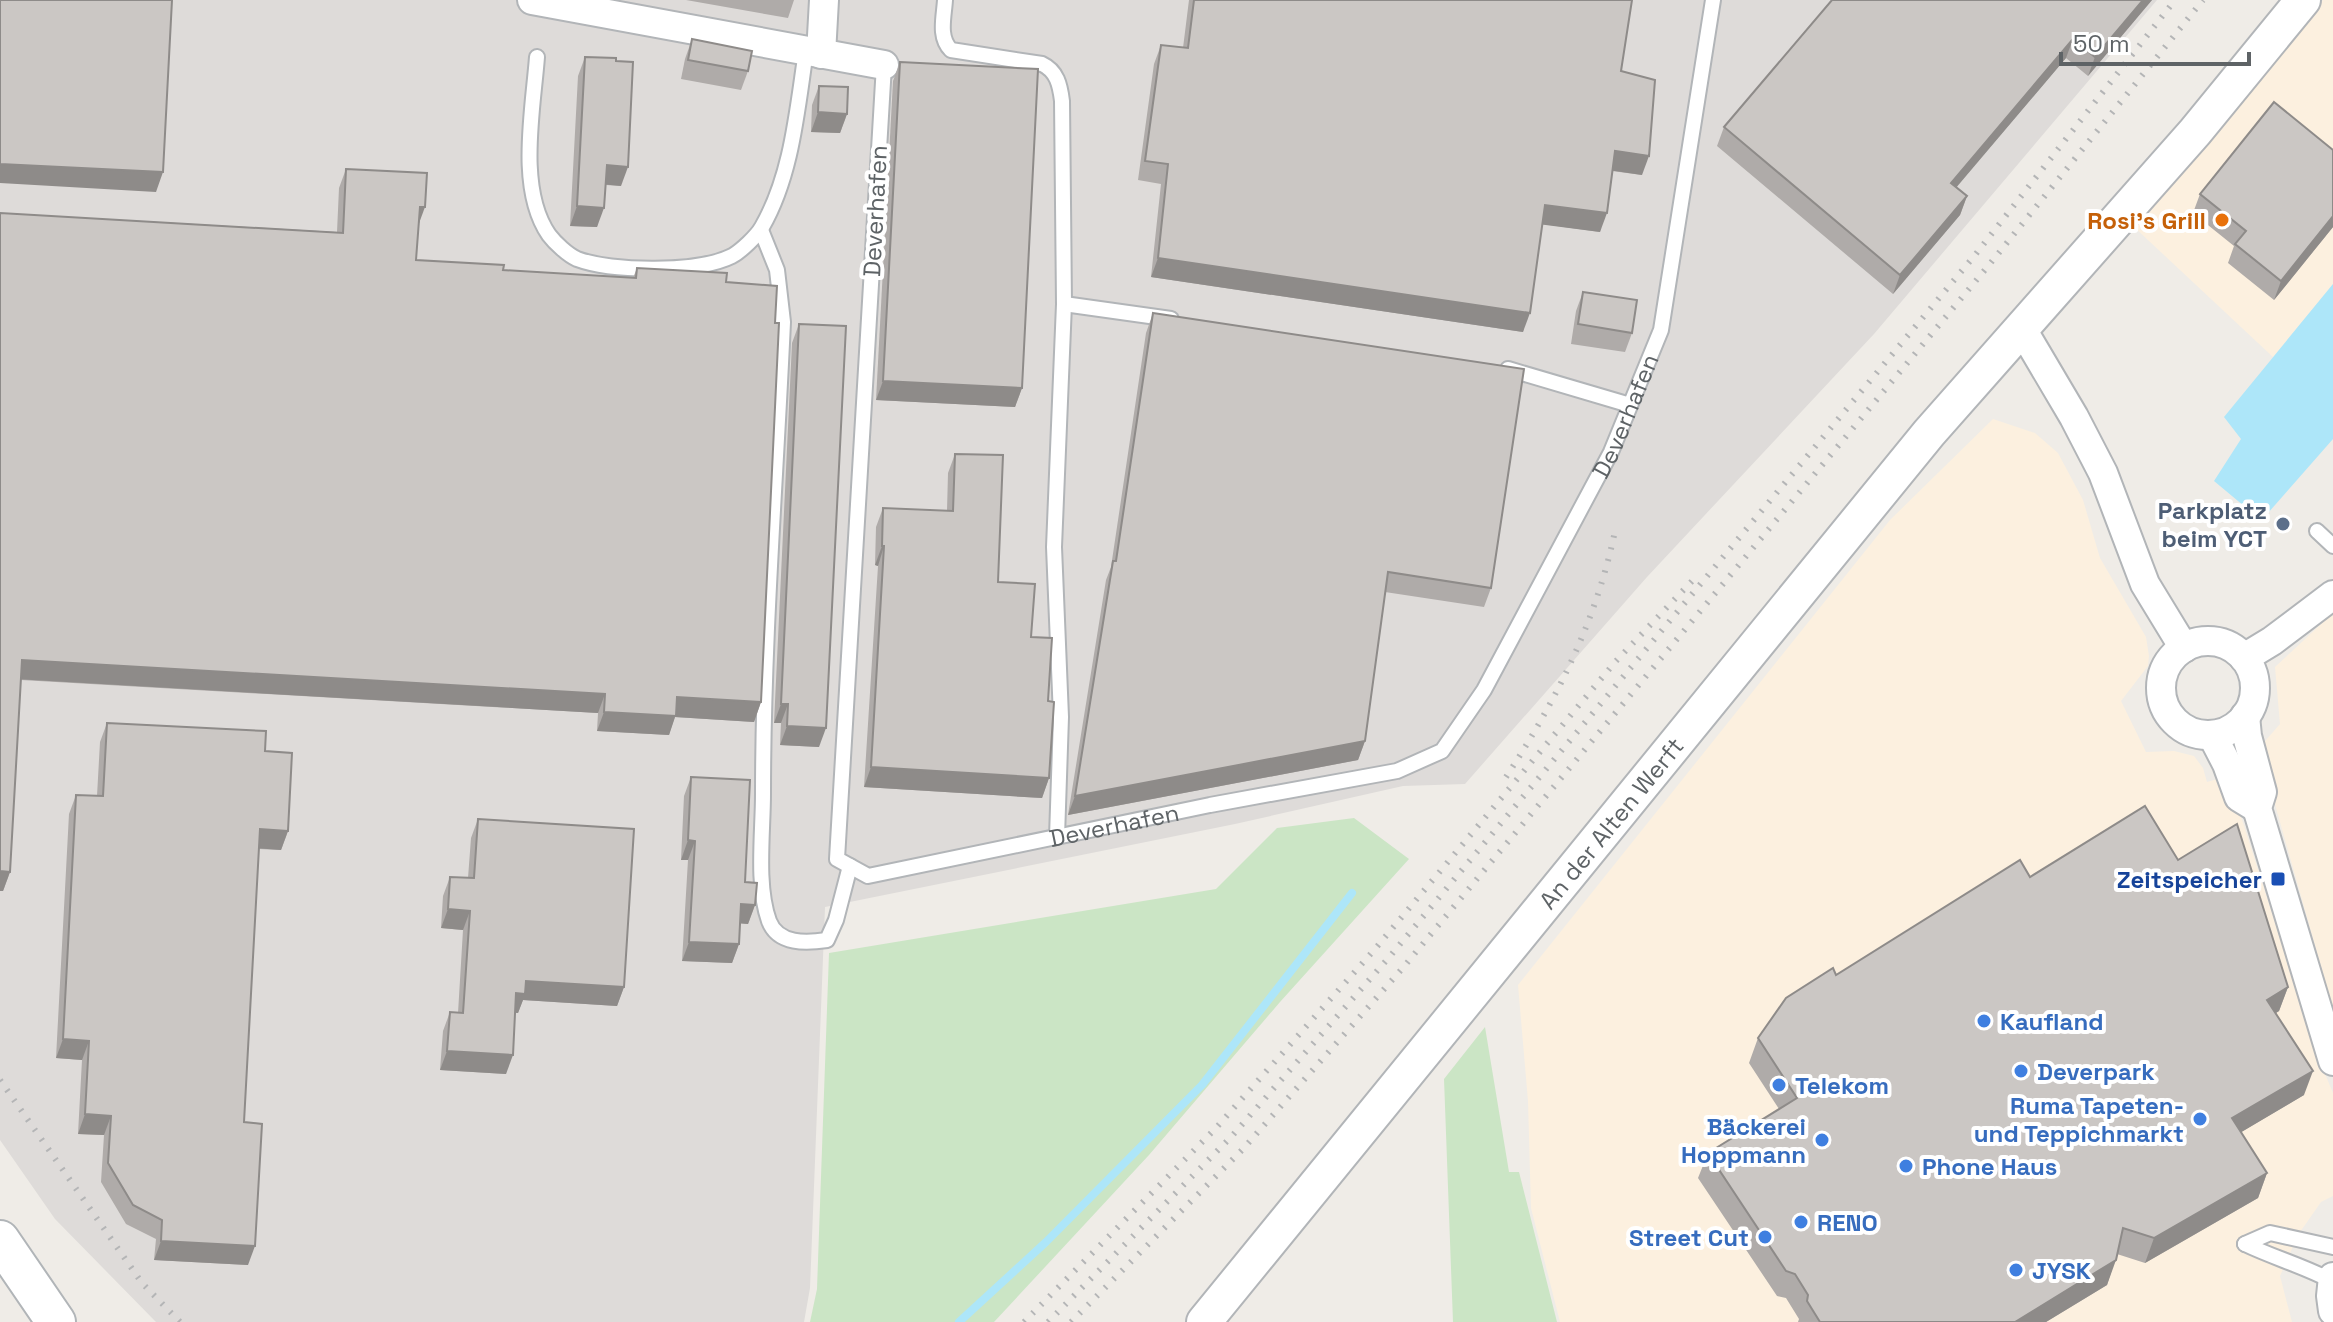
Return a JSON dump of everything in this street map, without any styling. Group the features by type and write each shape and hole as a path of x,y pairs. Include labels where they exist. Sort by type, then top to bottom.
{"main road":[{"path":"0,1240 56,1322"}],"street":[{"path":"813,53 824,0"},
{"name":"An der Alten Werft","path":"1204,1322 1929,433 2195,132 2303,0"},
{"name":"Deverhafen","path":"539,1 884,65"},
{"path":"2022,329 2103,473 2145,584 2184,648"},
{"path":"2244,658 2333,595"},
{"path":"2209,641 2234,649 2244,658 2254,677 2254,699 2236,725 2212,735 2188,730 2170,716 2164,705 2162,679 2166,667 2184,648 2209,641"},
{"path":"2245,716 2247,736 2262,792 2257,808 2333,1061"},
{"path":"2212,735 2239,797 2257,808"},
{"path":"2332,1279 2333,1311"}],"lane":[{"path":"945,0 944,44 951,50 1033,61 1050,68 1057,77 1062,101 1064,304 1054,547 1061,717 1057,837"},
{"name":"Deverhafen","path":"884,65 837,859 868,876 1210,805 1397,771 1442,751 1484,690 1611,452 1661,330 1713,0"},
{"path":"537,57 530,179 537,208 549,235 573,257 600,265 702,266 733,255 761,230 780,187 813,53"},
{"path":"761,230 777,270 783,322 763,742 763,891 770,924 787,938 803,944 827,940 836,920 850,866"},
{"path":"1064,304 1190,322"},
{"path":"1487,366 1518,371 1630,405"},
{"path":"2317,531 2333,546"},
{"path":"2332,1279 2301,1265 2273,1258 2245,1244 2270,1233 2333,1247"}],"shaded area":[{"path":"0,0 2157,0 1874,334 1647,577 1465,784 1403,786 1235,824 825,907 810,1288 804,1322 156,1322 55,1219 0,1140"},
{"path":"2323,0 2333,0 2333,284 2273,357 2133,226"},
{"path":"1993,419 2035,433 2058,453 2083,500 2100,558 2146,637 2148,666 2121,701 2146,752 2174,751 2194,756 2203,768 2207,782 2228,776 2318,1057 2333,1093 2333,1196 2321,1202 2298,1235 2280,1276 2292,1322 1560,1322 1531,1208 1528,1101 1518,985 1890,520"},
{"path":"2333,613 2333,1009 2259,748 2280,724 2275,667"}],"green space":[{"path":"1354,818 1409,859 1280,1002 1149,1155 994,1322 810,1322 817,1289 829,953 1216,889 1277,828"},
{"path":"1485,1027 1509,1172 1519,1172 1557,1322 1453,1322 1444,1079"}],"water":[{"path":"2333,284 2333,439 2268,513 2250,511 2214,481 2241,439 2224,417"}],"building":[{"path":"0,0 172,0 163,172 0,164"},
{"path":"1194,0 1632,0 1621,71 1655,80 1649,156 1615,151 1607,213 1545,205 1530,313 1158,258 1168,164 1145,161 1161,45 1188,48"},
{"path":"1832,0 2143,0 2095,57 2073,39 1951,183 1967,196 1900,275 1724,127"},
{"path":"692,39 752,51 748,71 688,60"},
{"path":"585,57 633,62 628,167 607,165 604,208 577,206"},
{"path":"900,62 1038,69 1022,388 883,381"},
{"path":"819,86 848,87 847,114 818,112"},
{"path":"2274,102 2333,150 2333,216 2281,281 2235,244 2246,231 2200,194"},
{"path":"346,169 427,173 425,207 420,207 416,260 504,265 503,270 636,278 637,268 727,273 726,282 777,286 775,323 779,323 761,702 677,697 676,716 604,712 605,694 22,660 10,872 0,871 0,213 343,233"},
{"path":"1583,292 1637,300 1632,333 1578,324"},
{"path":"1153,313 1524,369 1491,588 1388,572 1365,741 1075,796 1113,561 1116,561"},
{"path":"799,324 846,326 826,728 787,726 788,704 781,704"},
{"path":"955,454 1003,455 998,582 1035,584 1031,637 1052,638 1048,701 1054,702 1049,778 871,767 884,546 883,508 953,511"},
{"path":"107,723 266,731 265,751 292,753 288,831 260,829 244,1122 262,1124 255,1246 161,1241 162,1220 133,1205 108,1163 111,1116 85,1114 89,1041 63,1039 76,795 103,796"},
{"path":"691,777 750,780 745,882 757,883 755,905 741,904 739,944 689,942 695,841 688,840"},
{"name":"Deverpark","path":"2145,806 2178,860 2237,824 2288,987 2267,1000 2313,1071 2232,1118 2267,1173 2154,1238 2123,1228 2116,1260 2015,1322 1820,1322 1795,1274 1786,1271 1708,1153 1797,1098 1758,1038 1786,998 1833,968 1836,975 2020,860 2030,877"},
{"path":"478,819 634,829 624,987 526,981 525,994 516,993 513,1055 447,1051 450,1012 463,1013 470,911 448,909 450,877 474,878"}],"waterway":[{"path":"959,1322 1046,1242 1202,1085 1352,893"}],"railway":[{"path":"1048,1322 1231,1137 1391,955 1975,255 2175,0"},
{"path":"1071,1322 1242,1150 1401,970 1989,265 2203,0"},
{"path":"1506,777 1572,660 1597,597 1615,531"},
{"path":"1024,1322 1215,1129 1375,949 1616,661 1693,580"},
{"path":"0,1080 142,1283 180,1322"}],"place":[{"name":"Rosi's Grill","path":"2222,220"},
{"name":"Parkplatz beim YCT","path":"2283,524"},
{"name":"Zeitspeicher","path":"2278,879"},
{"name":"Kaufland","path":"1984,1021"},
{"name":"Deverpark","path":"2021,1071"},
{"name":"Telekom","path":"1779,1085"},
{"name":"Ruma Tapeten- und Teppichmarkt","path":"2200,1119"},
{"name":"Bäckerei Hoppmann","path":"1822,1140"},
{"name":"Phone Haus","path":"1906,1166"},
{"name":"RENO","path":"1801,1222"},
{"name":"Street Cut","path":"1765,1237"},
{"name":"JYSK","path":"2016,1270"}]}
